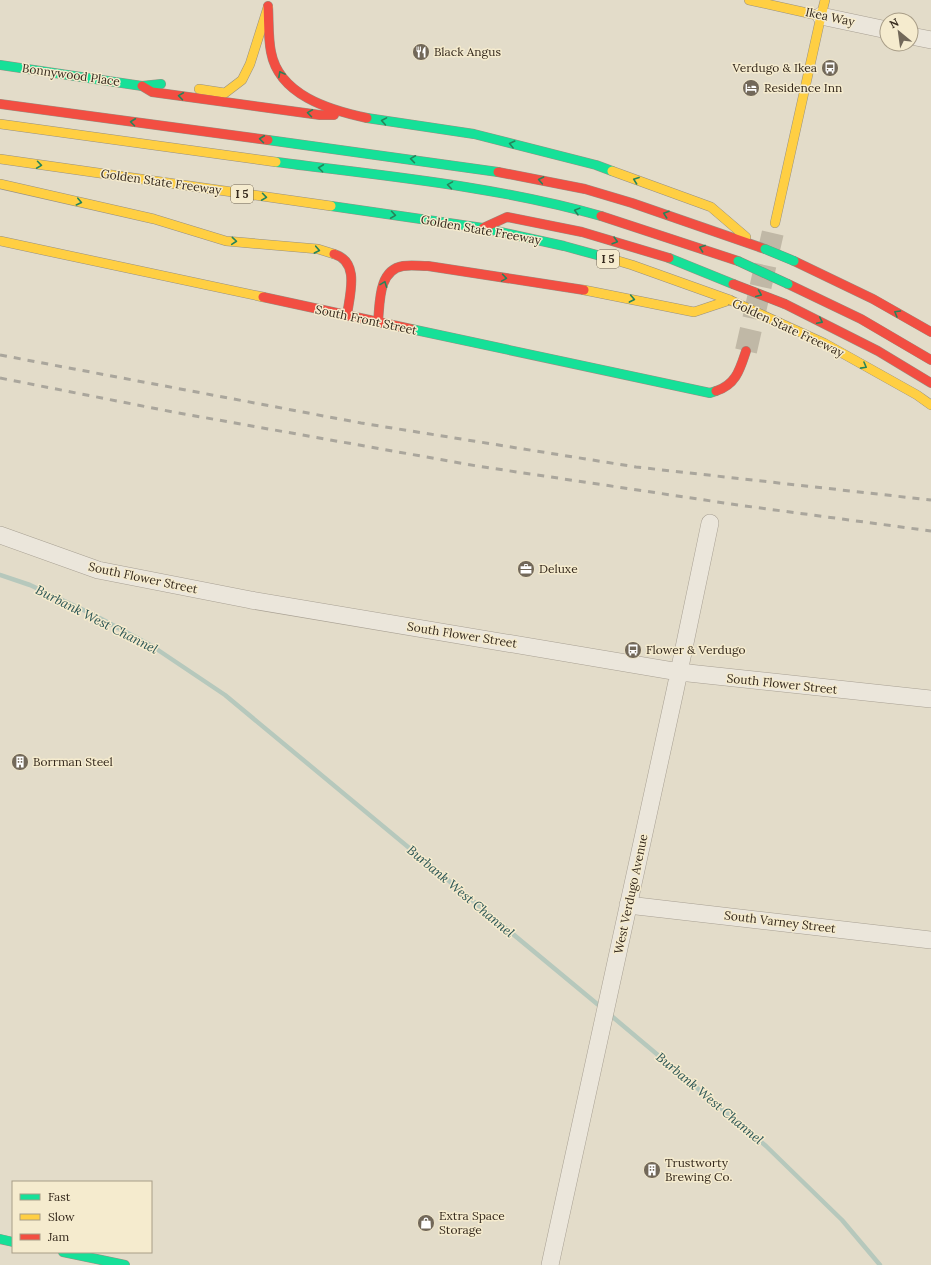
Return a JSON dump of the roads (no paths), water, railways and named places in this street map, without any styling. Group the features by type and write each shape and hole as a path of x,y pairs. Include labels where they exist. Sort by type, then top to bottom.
{"main road":[{"name":"Ikea Way","path":"749,0 823,8"},
{"path":"142,86 156,84 225,93 242,80 250,64 269,3"},
{"path":"269,3 271,53 282,79 301,95 349,114 388,122 474,134 596,165 711,207 743,238"},
{"path":"775,223 823,8"},
{"name":"Bonnywood Place","path":"0,65 142,86"},
{"path":"142,86 152,92 320,115 349,114"},
{"path":"0,104 479,168 585,189 632,202 743,238 874,299 931,332"},
{"path":"0,124 414,180 533,199 642,229 738,261 824,299 901,341 931,360"},
{"name":"Golden State Freeway","path":"0,160 483,228 564,246 617,261 694,286 730,300 824,343 917,395 931,405"},
{"path":"0,184 154,219 226,241 318,249 338,255 348,263 352,276 347,316"},
{"path":"483,228 507,217 582,232 659,254 785,304 846,333 906,366 931,383"},
{"name":"South Front Street","path":"0,241 710,393 720,391 730,385 738,377 746,351"},
{"path":"378,322 384,279 392,271 402,266 428,266 608,294 694,312 730,300"},
{"path":"0,1239 12,1242"},
{"path":"68,1253 125,1265"}],"street":[{"name":"Ikea Way","path":"823,8 879,27"},
{"path":"919,38 931,40"},
{"name":"West Verdugo Avenue","path":"550,1265 710,523"},
{"name":"South Flower Street","path":"0,535 98,570 251,600 679,672 931,699"},
{"name":"South Varney Street","path":"628,904 931,940"}],"waterway":[{"name":"Burbank West Channel","path":"0,575 30,585 94,615 152,646 225,695 602,1008"},
{"name":"Burbank West Channel","path":"608,1013 766,1146 842,1220 880,1265"}],"tunnel":[{"path":"746,351 775,223"}],"railway":[{"path":"0,355 361,423 636,467 931,500"},
{"path":"0,378 173,412 477,466 738,505 931,531"}],"place":[{"name":"Black Angus","path":"421,52"},
{"name":"Verdugo & Ikea","path":"830,68"},
{"name":"Residence Inn","path":"751,88"},
{"name":"Deluxe","path":"526,569"},
{"name":"Flower & Verdugo","path":"633,650"},
{"name":"Borrman Steel","path":"20,762"},
{"name":"Trustworty Brewing Co.","path":"652,1170"},
{"name":"Extra Space Storage","path":"426,1223"}]}
